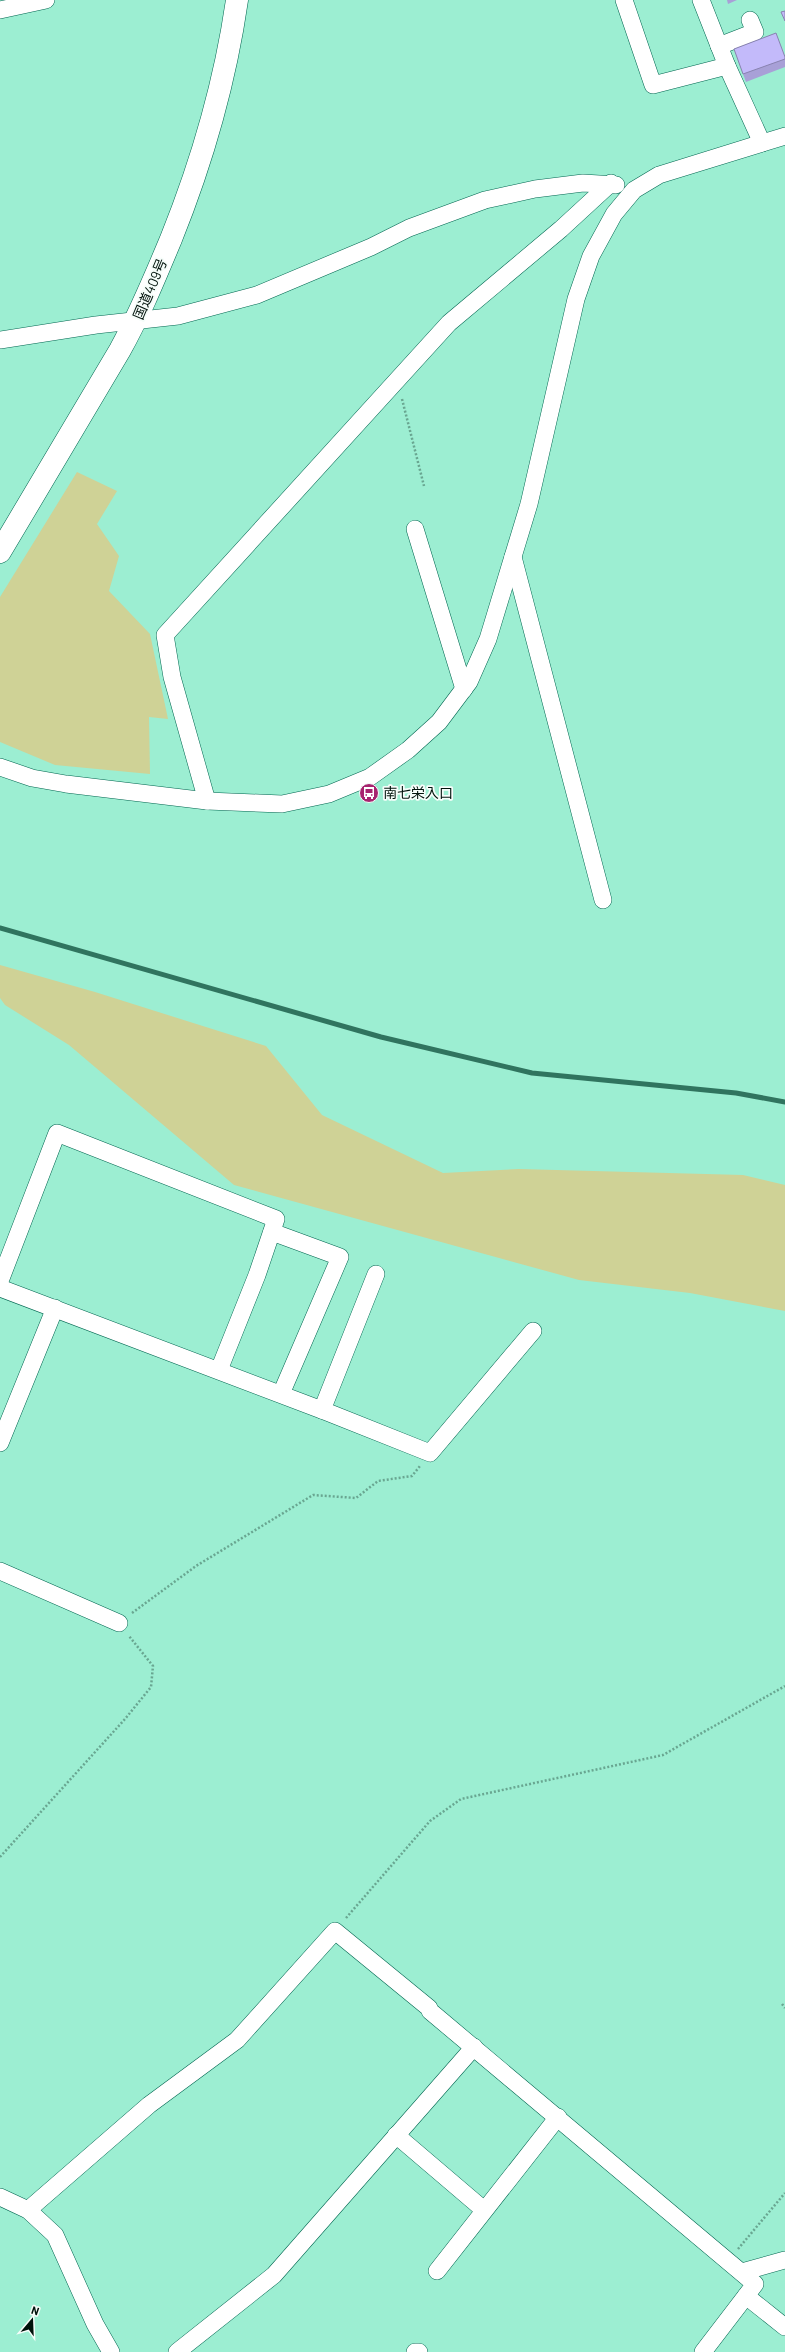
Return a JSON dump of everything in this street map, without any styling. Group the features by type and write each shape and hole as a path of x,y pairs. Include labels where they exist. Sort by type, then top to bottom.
{"highway":[{"name":"国道409号","path":"0,552 137,320 193,184 225,73 237,0"}],"street":[{"path":"0,10 46,0"},
{"path":"624,0 653,85 727,66"},
{"path":"701,0 727,66 762,143"},
{"path":"719,46 755,32 750,20"},
{"path":"0,767 32,778 66,784 207,801 282,804 329,794 370,777 408,750 439,722 464,689 469,682 488,640 529,504 576,299 591,256 614,214 634,190 659,175 785,136"},
{"path":"0,340 137,320 178,316 257,295 371,247 409,228 485,200 542,188 583,183 611,183 634,190"},
{"path":"207,801 172,678 165,635 398,381 449,323 561,229 611,183"},
{"path":"415,529 464,689"},
{"path":"513,557 603,900"},
{"path":"0,1281 57,1133 276,1219 219,1370"},
{"path":"272,1232 340,1256 282,1394"},
{"path":"322,1410 376,1274"},
{"path":"0,1288 282,1394 430,1453 533,1331"},
{"path":"0,1443 55,1308"},
{"path":"0,1571 119,1623"},
{"path":"28,2210 149,2105 237,2040 335,1931 756,2284 702,2352"},
{"path":"177,2352 274,2275 474,2046"},
{"path":"437,2271 558,2117"},
{"path":"396,2136 484,2210"},
{"path":"0,2196 28,2210 55,2235 94,2324 111,2352"},
{"path":"742,2272 785,2260"},
{"path":"746,2296 785,2327"}],"path":[{"path":"398,381 424,486"},
{"path":"0,1857 125,1719 151,1687 153,1666 119,1623 196,1566 313,1495 356,1498 378,1481 412,1476 430,1453"},
{"path":"335,1931 430,1821 461,1799 663,1755 785,1686"},
{"path":"782,2004 785,2008"},
{"path":"728,2260 785,2193"}],"green space":[{"path":"77,472 117,491 97,524 119,556 109,591 150,634 168,719 149,717 150,774 55,765 0,742 0,597"},
{"path":"0,965 95,992 266,1046 322,1115 443,1173 519,1169 743,1175 785,1185 785,1311 690,1293 579,1280 234,1185 69,1045 5,1005 0,998"}],"building":[{"path":"785,11 785,21 781,12"},
{"path":"776,33 785,59 743,74 734,49"}],"waterway":[{"path":"0,928 381,1037 532,1073 736,1093 785,1102"}],"place":[{"name":"南七栄入口","path":"369,793"}]}
